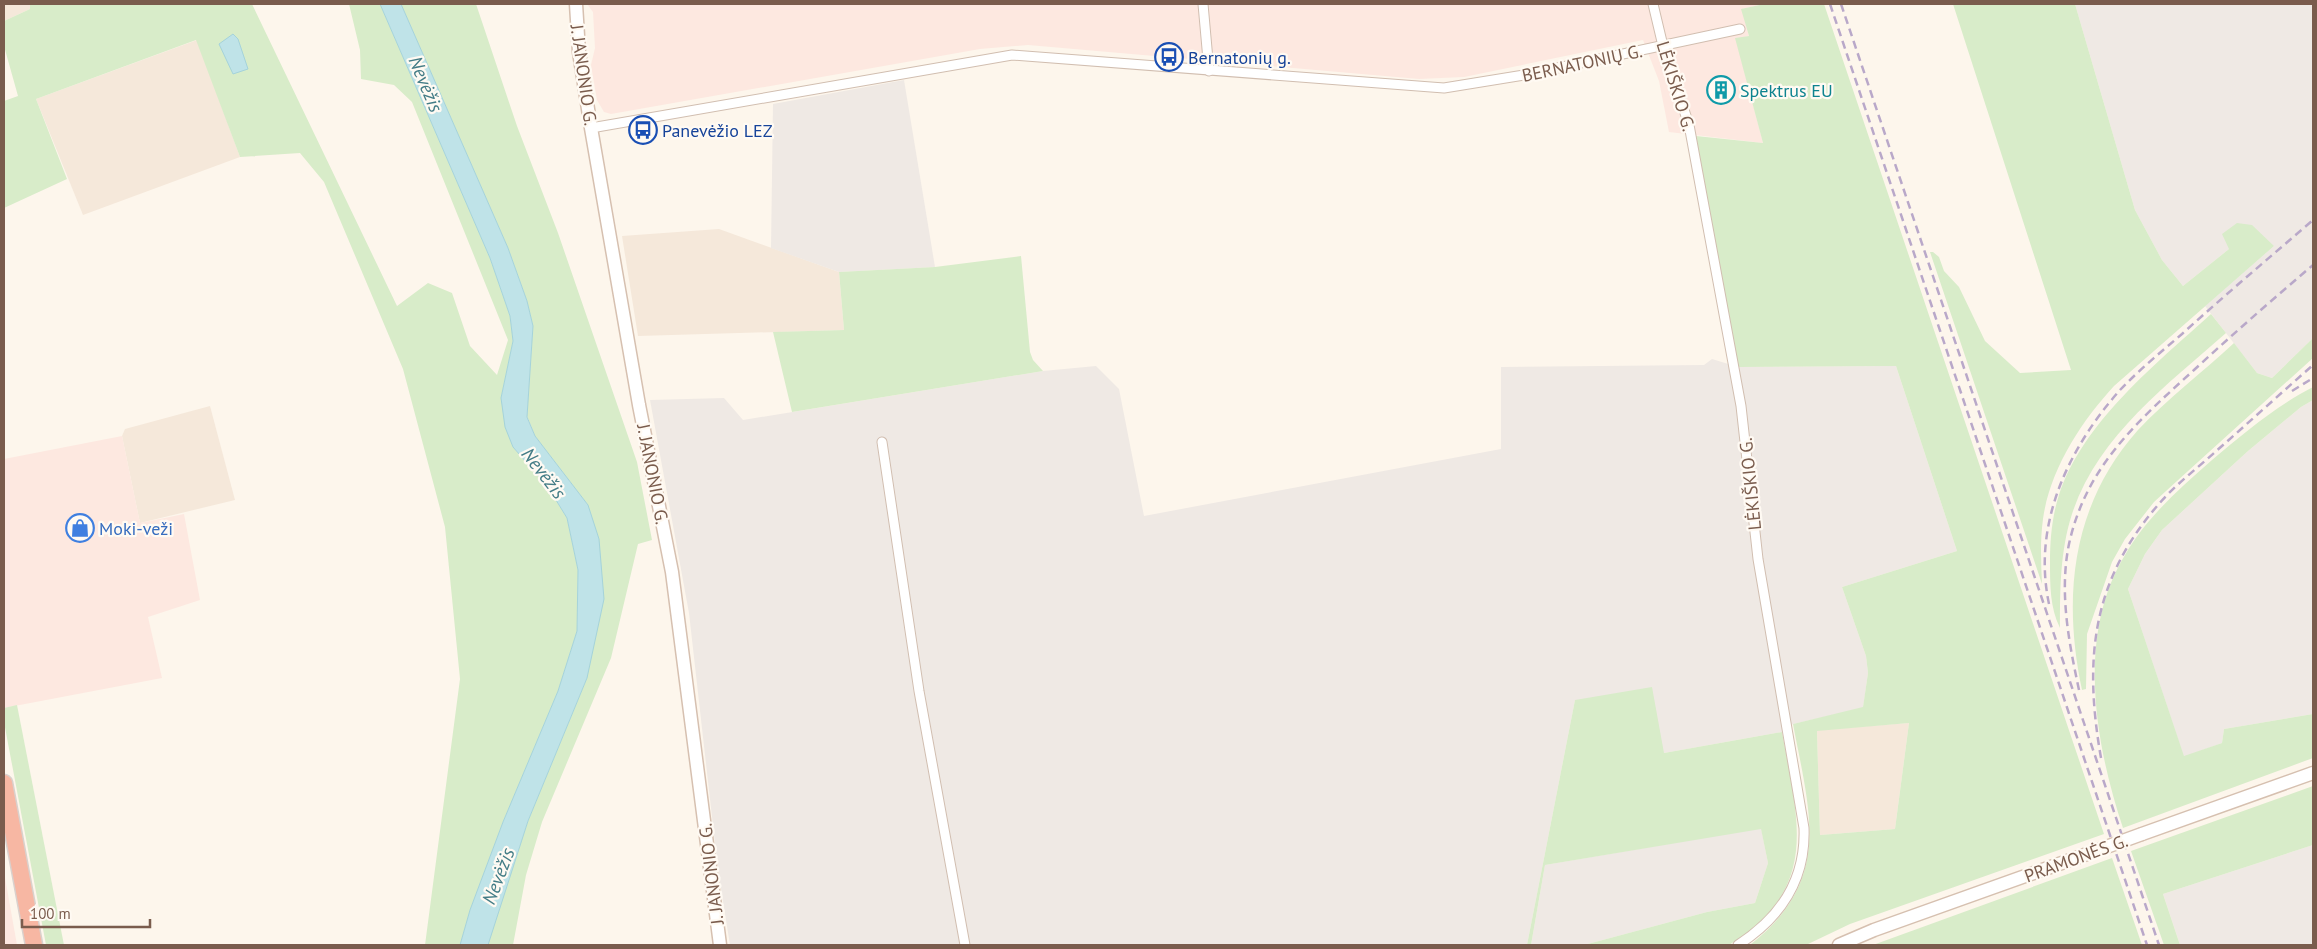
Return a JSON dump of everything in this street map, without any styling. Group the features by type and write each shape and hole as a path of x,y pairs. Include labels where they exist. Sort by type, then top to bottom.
{"highway":[{"path":"4,783 34,945"}],"street":[{"name":"J. JANONIO G.","path":"576,4 579,52 591,128 639,405 672,572 701,783 720,945"},
{"path":"1203,4 1209,71"},
{"name":"LĖKIŠKIO G.","path":"1653,4 1663,46 1689,124 1741,406 1759,568 1804,828 1804,845 1801,861 1783,905 1760,931 1738,945"},
{"name":"BERNATONIŲ G.","path":"591,128 995,56 1034,55 1209,71 1444,88 1524,75 1740,29"},
{"path":"882,442 921,700 965,945"},
{"name":"PRAMONĖS G.","path":"1839,945 1874,930 2313,773"}],"shaded area":[{"path":"4,4 30,4 30,9 4,21"},
{"name":"Panevėžio LEZ","path":"587,4 1764,4 1742,9 1749,36 1736,39 1763,143 1669,132 1659,81 1643,40 1464,77 1419,79 1028,45 980,49 611,114 604,112 597,100 591,65 595,48 593,12"},
{"path":"2075,4 2313,4 2313,338 2272,378 2257,373 2205,306 2274,246 2229,249 2183,286 2162,260 2135,210"},
{"path":"197,40 240,157 83,215 36,99"},
{"path":"904,80 935,267 839,272 771,248 773,104"},
{"path":"719,229 839,272 844,330 638,336 622,236"},
{"path":"1712,359 1738,367 1896,366 1957,551 1842,587 1866,656 1868,673 1863,708 1793,724 1782,732 1664,753 1575,700 1527,945 730,945 718,870 689,613 650,400 724,398 743,420 1043,371 1096,366 1119,389 1144,516 1501,449 1501,367 1704,365"},
{"path":"2313,400 2313,714 2224,729 2222,743 2184,757 2128,589 2145,554 2162,530 2248,451 2301,407"},
{"path":"210,406 235,500 140,523 122,436 125,429"},
{"path":"122,436 140,523 184,514 200,600 148,617 162,678 4,708 4,459"},
{"path":"1909,723 1895,829 1820,835 1817,730"},
{"path":"1761,828 1768,863 1755,903 1707,912 1584,945 1531,945 1545,865"},
{"path":"2313,845 2313,945 2180,945 2163,894"},
{"path":"4,872 17,945 4,945"}],"green space":[{"path":"30,4 252,4 397,306 428,283 452,293 470,346 497,375 508,340 412,102 394,85 361,79 360,50 349,4 380,4 490,258 510,316 513,341 501,398 513,447 548,487 567,518 578,570 577,631 558,691 503,822 470,910 460,945 425,945 460,679 445,527 403,369 324,182 300,153 240,157 196,40 36,99 67,179 4,208 4,101 18,96 4,46 4,21 30,9"},
{"path":"401,4 476,4 517,126 558,233 637,462 652,540 638,544 611,658 542,822 526,875 513,945 488,945 528,821 587,678 588,505 535,436 527,416 533,326 527,301 508,248"},
{"path":"1764,4 1824,4 2104,834 1850,924 1806,945 1750,945 1776,921 1794,896 1805,870 1809,844 1809,816 1793,724 1863,707 1868,673 1866,656 1842,587 1957,551 1896,366 1738,367 1696,136 1763,143 1735,38 1749,36 1741,9","holes":["1909,723 1895,829 1820,835 1817,731"]},
{"path":"1953,4 2075,4 2135,210 2162,260 2183,286 2229,249 2222,234 2237,223 2252,225 2274,246 2114,386 2079,431 2060,464 2047,500 2041,535 2042,584 1930,252 1939,257 1944,271 1959,287 1985,341 2020,373 2071,370"},
{"path":"1021,256 1030,352 1033,360 1043,371 792,412 773,332 844,330 839,272 935,267"},
{"path":"2211,314 2226,333 2136,414 2098,461 2083,486 2072,514 2065,542 2060,628 2051,596 2050,545 2059,495 2070,468 2085,443 2123,396"},
{"path":"2313,338 2313,358 2154,502 2125,539 2112,562 2087,634 2086,689 2082,690 2073,620 2078,552 2086,520 2099,489 2116,459 2149,419 2234,343 2257,373 2272,378"},
{"path":"2313,387 2313,400 2301,407 2248,451 2162,530 2145,554 2128,589 2184,756 2222,743 2224,729 2313,714 2313,758 2123,828 2105,761 2098,726 2095,690 2095,654 2100,620 2110,586 2125,555 2143,528 2176,493 2212,460 2261,420 2299,394"},
{"path":"1652,687 1664,753 1782,732 1797,824 1796,851 1790,876 1778,901 1758,923 1729,945 1584,945 1707,912 1755,903 1768,863 1761,829 1545,865 1531,945 1527,945 1575,700"},
{"path":"17,705 64,945 46,945 4,722 4,708"},
{"path":"2313,786 2313,845 2163,894 2180,945 2164,945 2131,851"},
{"path":"2112,858 2142,945 1873,945"}],"water":[{"name":"Nevėžis","path":"380,4 401,4 508,248 527,301 533,326 527,417 535,436 588,505 599,539 604,599 587,678 528,821 488,945 460,945 470,910 503,822 558,691 577,631 578,570 567,518 548,487 513,447 505,427 501,398 513,341 510,316 490,258"},
{"path":"233,34 238,39 248,69 233,74 219,44"}],"railway":[{"path":"1830,4 2147,945"},
{"path":"1841,4 2159,945"},
{"path":"2049,604 2045,574 2046,545 2050,517 2070,463 2101,413 2135,375 2313,220"},
{"path":"2079,690 2069,636 2065,581 2069,544 2077,516 2088,491 2101,468 2134,427 2238,330 2313,265"},
{"path":"2101,758 2093,688 2094,656 2098,624 2106,593 2118,563 2136,534 2171,491 2313,365"},
{"path":"2292,391 2313,378"}],"place":[{"name":"Bernatonių g.","path":"1169,57"},
{"name":"Spektrus EU","path":"1721,90"},
{"name":"Panevėžio LEZ","path":"643,130"},
{"name":"Moki-veži","path":"80,528"}]}
